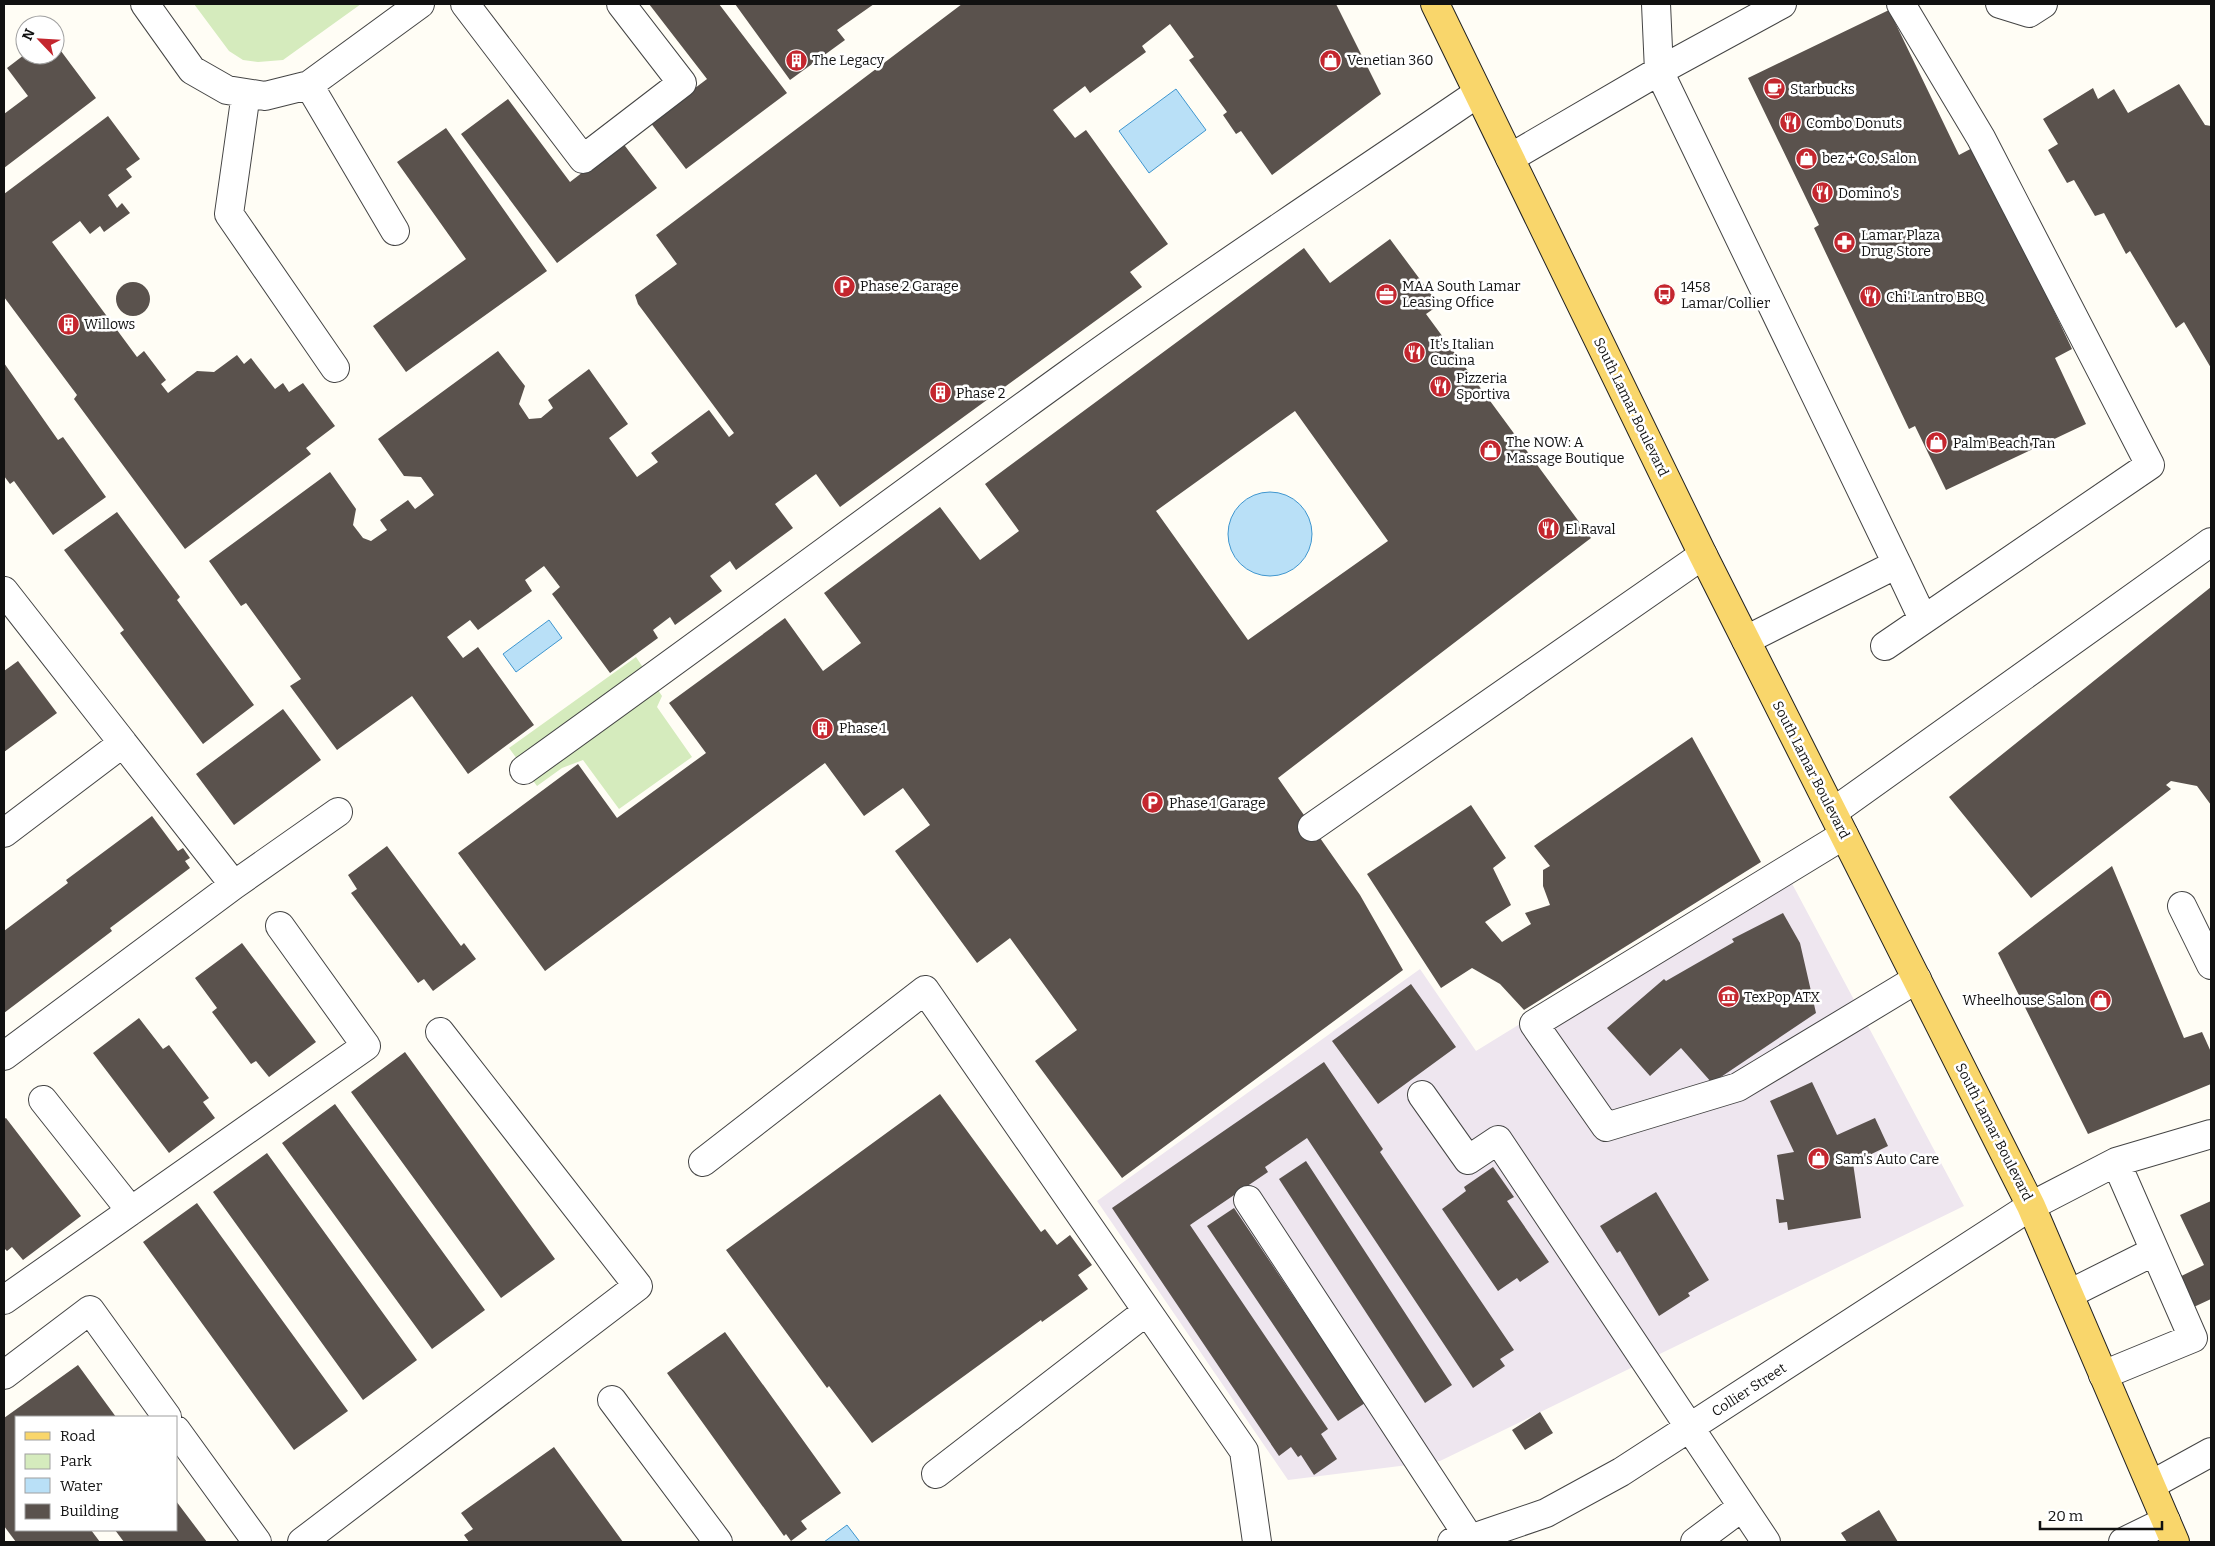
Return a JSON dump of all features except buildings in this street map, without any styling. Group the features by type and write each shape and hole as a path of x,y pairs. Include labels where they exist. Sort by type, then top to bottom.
{"main road":[{"name":"South Lamar Boulevard","path":"1435,4 1703,555 2031,1206 2170,1532"}],"street":[{"path":"145,4 192,70 227,90 265,96 309,85 420,4"},
{"path":"465,4 583,159 682,83 621,4"},
{"path":"1656,4 1659,71 1923,619"},
{"path":"1510,158 1659,71 1782,4"},
{"path":"1885,646 2150,465 1981,138 1901,4"},
{"path":"2000,4 2029,13 2043,4"},
{"path":"309,85 395,232"},
{"path":"524,770 788,580 1073,370 1478,92"},
{"path":"246,93 228,214 335,368"},
{"path":"1917,979 1738,1087 1606,1127 1534,1024 1838,823 2211,542"},
{"path":"1312,827 1703,555"},
{"path":"1746,640 1897,564"},
{"path":"4,591 234,885"},
{"path":"4,833 123,744"},
{"path":"4,1056 234,885 338,812"},
{"path":"2182,906 2211,965"},
{"path":"4,1300 366,1046 280,926"},
{"path":"703,1162 925,990 1244,1451 1257,1542"},
{"path":"302,1542 638,1286 440,1032"},
{"path":"1422,1095 1468,1160 1498,1140 1766,1542"},
{"path":"43,1100 131,1211"},
{"name":"Collier Street","path":"1461,1541 1546,1513 1621,1472 2031,1206 2116,1162 2211,1134"},
{"path":"2103,1375 2193,1338 2116,1162"},
{"path":"1248,1200 1461,1541"},
{"path":"2069,1294 2155,1251"},
{"path":"4,1375 90,1310 166,1416"},
{"path":"936,1474 1147,1311"},
{"path":"612,1400 718,1542"},
{"path":"178,1433 257,1542"},
{"path":"2151,1485 2211,1452"},
{"path":"1695,1542 1742,1507"},
{"path":"2123,1542 2170,1532"}],"shaded area":[{"path":"1781,863 1964,1206 1440,1461 1288,1480 1097,1201 1420,969 1476,1051"}],"green space":[{"path":"194,4 361,4 283,60 258,62 243,60 229,51"},
{"path":"636,657 662,696 657,707 692,757 619,809 583,760 562,768 537,786 509,748"}],"water":[{"path":"1176,89 1206,130 1149,173 1119,131"},
{"path":"1270,492 1293,499 1305,511 1312,534 1305,557 1293,569 1270,576 1247,569 1235,557 1228,534 1235,511 1247,499"},
{"path":"549,620 562,638 516,672 503,654"},
{"path":"847,1525 860,1542 824,1542"}],"place":[{"name":"The Legacy","path":"796,60"},
{"name":"Venetian 360","path":"1331,60"},
{"name":"Starbucks","path":"1774,89"},
{"name":"Combo Donuts","path":"1790,123"},
{"name":"bez + Co. Salon","path":"1806,158"},
{"name":"Domino's","path":"1822,193"},
{"name":"Lamar Plaza Drug Store","path":"1845,243"},
{"name":"Phase 2 Garage","path":"844,286"},
{"name":"MAA South Lamar Leasing Office","path":"1386,294"},
{"name":"1458 Lamar/Collier","path":"1665,295"},
{"name":"Chi'Lantro BBQ","path":"1870,297"},
{"name":"Willows","path":"68,324"},
{"name":"It's Italian Cucina","path":"1414,352"},
{"name":"Pizzeria Sportiva","path":"1440,386"},
{"name":"Phase 2","path":"940,393"},
{"name":"Palm Beach Tan","path":"1937,443"},
{"name":"The NOW: A Massage Boutique","path":"1490,450"},
{"name":"El Raval","path":"1549,529"},
{"name":"Phase 1","path":"823,728"},
{"name":"Phase 1 Garage","path":"1153,803"},
{"name":"TexPop ATX","path":"1728,997"},
{"name":"Wheelhouse Salon","path":"2100,1000"},
{"name":"Sam's Auto Care","path":"1819,1159"}]}
